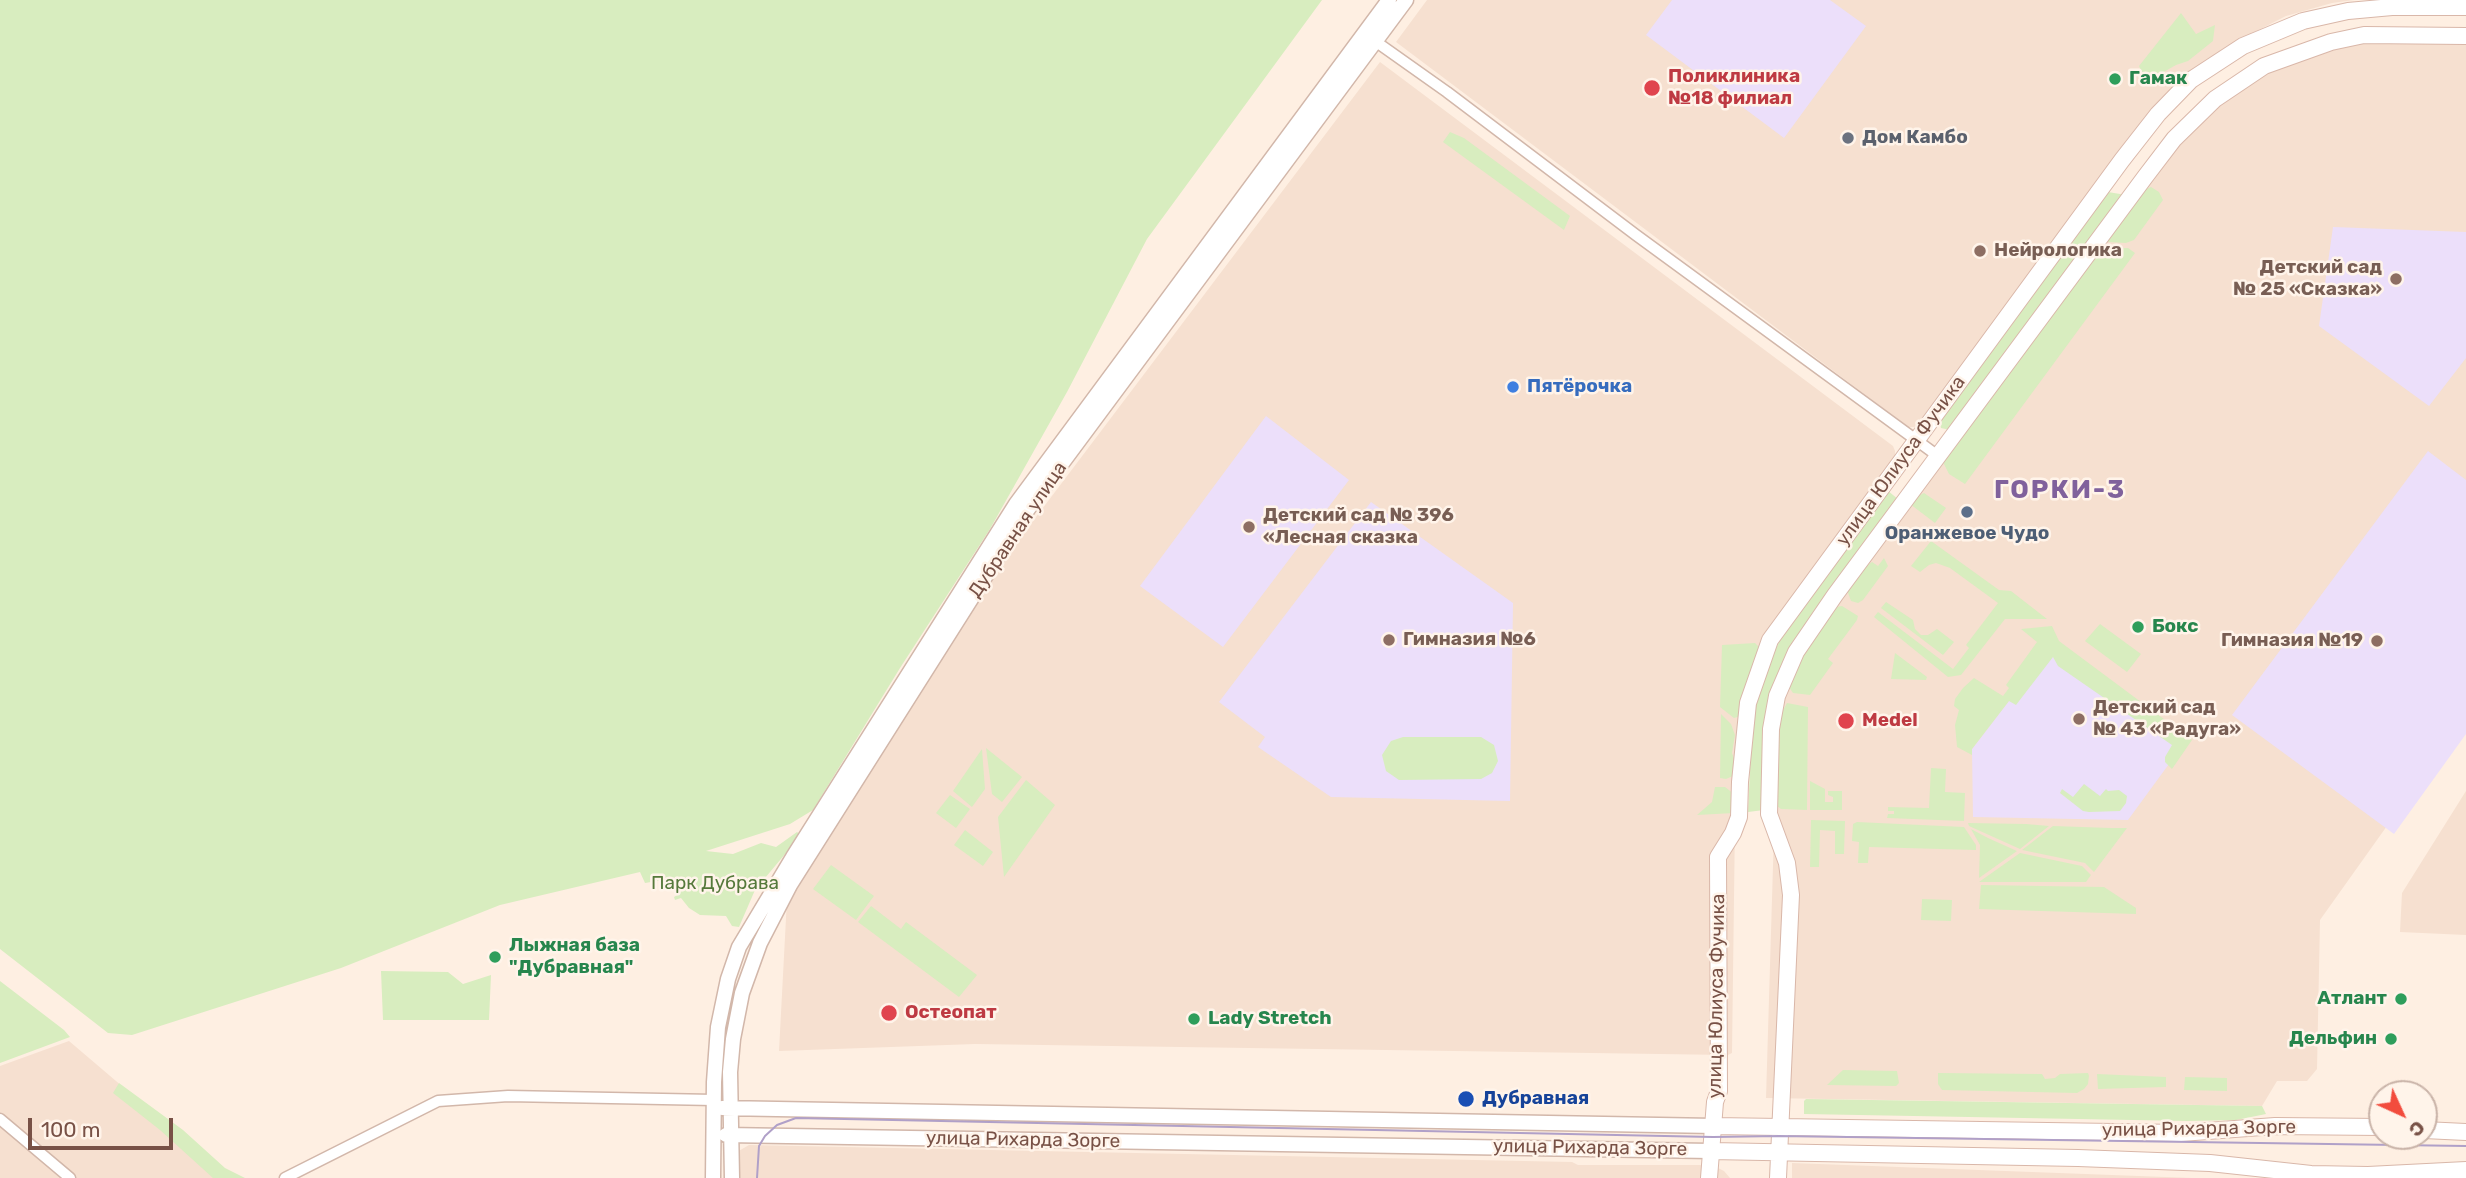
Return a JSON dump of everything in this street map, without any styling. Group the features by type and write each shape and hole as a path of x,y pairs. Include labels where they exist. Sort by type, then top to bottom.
{"main road":[{"name":"улица Юлиуса Фучика","path":"1709,1178 1719,1091 1718,858 1739,817 1748,703 1770,640 2122,160 2158,114 2191,80 2243,46 2303,21 2348,11 2392,7 2466,7"},
{"name":"улица Юлиуса Фучика","path":"1779,1178 1791,876 1769,814 1771,729 1777,696 1796,652 2145,177 2174,139 2215,99 2263,66 2300,51 2364,35 2466,36"},
{"path":"2122,160 2145,177"},
{"path":"2438,1127 2466,1121"},
{"name":"улица Рихарда Зорге","path":"1714,1126 2181,1133 2275,1126 2368,1127"},
{"path":"2438,1131 2466,1132"},
{"name":"улица Рихарда Зорге","path":"1711,1151 2118,1159 2210,1163 2311,1174 2466,1170"},
{"path":"2420,1173 2455,1178"}],"street":[{"name":"Дубравная улица","path":"732,1178 730,1072 741,993 760,943 790,885 1028,509 1370,37 1390,0"},
{"name":"Дубравная улица","path":"713,1178 718,1027 728,979 739,947 1016,504 1370,37 1406,0"},
{"path":"1370,37 1636,236 1938,456"},
{"path":"285,1178 438,1101 508,1096 714,1104"},
{"name":"улица Рихарда Зорге","path":"714,1104 732,1108 1714,1126"},
{"path":"0,1119 71,1178"},
{"name":"улица Рихарда Зорге","path":"714,1134 1711,1151"}],"shaded area":[{"path":"1427,0 2354,0 2332,3 2286,16 2227,46 2187,76 1920,424 1908,427 1396,42"},
{"path":"1672,0 1830,0 1866,26 1784,138 1646,35"},
{"path":"2364,41 2466,43 2466,715 2320,920 2317,1069 2307,1081 2277,1081 2262,1106 1766,1098 1777,733 1786,690 1801,654 2177,142 2218,102 2269,71 2307,55"},
{"path":"1380,62 1893,446 1895,451 1895,457 1794,594 1771,630 1736,743 1732,1053 975,1044 779,1051 787,899 996,570"},
{"name":"Детский сад № 25 «Сказка»","path":"2333,227 2466,232 2466,358 2429,406 2319,326"},
{"name":"Детский сад № 396 «Лесная сказка","path":"1266,416 1349,480 1223,647 1140,586"},
{"name":"Гимназия №19","path":"2428,451 2466,480 2466,734 2394,834 2232,715"},
{"name":"Гимназия №6","path":"1371,502 1513,603 1510,801 1331,797 1258,747 1265,737 1219,702"},
{"name":"Детский сад № 43 «Радуга»","path":"2055,641 2188,738 2128,820 1973,817 1972,749"},
{"path":"2466,791 2466,935 2400,932 2402,893"},
{"path":"69,1041 230,1178 0,1178 0,1066"},
{"path":"749,1145 1572,1162 1578,1165 1712,1165 1724,1171 1730,1178 735,1178 737,1152"},
{"path":"1792,1163 2192,1178 1792,1178"}],"green space":[{"name":"Парк Дубрава","path":"0,0 1322,0 1147,239 1067,392 990,529 813,810 790,824 706,851 733,854 761,843 776,847 797,832 801,835 755,890 739,927 732,926 726,916 700,915 689,908 681,898 675,900 674,897 679,894 669,879 645,883 640,872 500,905 341,968 132,1035 108,1033 0,949"},
{"path":"2181,13 2196,34 2215,25 2213,41 2188,61 2146,82 2139,66"},
{"path":"1450,132 1464,138 1570,216 1564,230 1443,142"},
{"path":"2151,187 2159,192 2163,200 2134,240 2126,243 2108,242 2108,238 2146,189"},
{"path":"2108,192 2126,195 1950,430 1941,428 1939,421"},
{"path":"2128,248 2135,253 1965,484 1949,474 1943,462 2100,249"},
{"path":"1887,490 1899,500 1791,649 1764,810 1748,812 1752,728 1757,701 1771,659 1782,636"},
{"path":"1924,493 1946,508 1935,523 1910,504"},
{"path":"1931,541 1999,590 2011,591 2047,619 2005,619 1961,675 1948,677 1874,617 1878,612 1953,669 1969,648 1966,645 1998,603 1950,568 1936,563 1920,572 1911,566"},
{"path":"1884,558 1888,566 1863,600 1858,603 1851,601 1847,590 1862,569 1872,562 1878,566"},
{"path":"1886,602 1913,620 1915,629 1921,635 1928,635 1937,629 1954,642 1943,655 1881,608"},
{"path":"1842,606 1858,616 1828,659 1833,663 1810,695 1793,693 1789,687 1802,654 1836,607"},
{"path":"2100,624 2141,654 2127,672 2085,641"},
{"path":"2052,626 2059,641 2192,740 2172,769 2165,762 2165,757 2172,745 2058,666 2053,657 2016,705 2009,701 1972,749 1972,755 1957,747 1955,725 1959,710 1954,706 1955,699 1963,688 1974,678 2003,696 2009,688 2006,685 2037,642 2021,629"},
{"path":"1755,643 1760,648 1741,716 1734,718 1720,707 1722,645"},
{"path":"1895,653 1927,677 1926,680 1891,679"},
{"path":"1787,703 1808,707 1807,810 1781,809 1776,805 1778,731 1781,714"},
{"path":"1721,714 1731,724 1735,735 1732,753 1738,769 1733,776 1726,779 1720,778"},
{"path":"1403,737 1481,737 1494,745 1498,761 1492,773 1481,779 1399,780 1386,771 1382,755 1391,741"},
{"path":"986,748 1022,777 1002,802 992,794"},
{"path":"982,749 985,789 972,807 953,791"},
{"path":"1931,768 1946,769 1945,792 1965,793 1964,821 1887,818 1888,814 1894,814 1894,811 1888,811 1888,807 1929,808"},
{"path":"1026,780 1055,805 1004,877 998,817"},
{"path":"1810,781 1825,789 1825,802 1833,802 1828,791 1842,791 1842,810 1810,810"},
{"path":"2084,784 2100,796 2106,789 2119,790 2127,796 2126,803 2120,811 2089,812 2083,811 2060,793 2062,789 2073,797"},
{"path":"1715,787 1725,787 1734,794 1734,813 1697,815 1712,802"},
{"path":"950,795 970,809 956,828 936,813"},
{"path":"1811,820 1845,821 1844,854 1835,854 1835,831 1820,830 1819,867 1810,867"},
{"path":"1857,822 1964,827 1976,845 1976,850 1869,847 1868,863 1858,863 1859,842 1852,841 1853,824"},
{"path":"1968,823 2049,826 2020,849 1969,826"},
{"path":"2053,826 2127,828 2094,872 2085,863 2022,850"},
{"path":"1971,829 2017,851 1979,878 1980,845"},
{"path":"965,830 993,852 983,866 954,845"},
{"path":"2020,853 2082,866 2091,875 2086,882 1979,882"},
{"path":"831,865 874,896 856,920 813,889"},
{"path":"1981,885 2104,887 2136,908 2136,914 1979,909"},
{"path":"1922,899 1952,900 1951,921 1921,920"},
{"path":"871,906 901,929 906,922 977,975 959,997 858,922"},
{"path":"381,971 448,972 463,984 491,975 489,1020 383,1020"},
{"path":"0,981 64,1030 70,1037 0,1063"},
{"path":"1843,1070 1897,1071 1899,1083 1896,1086 1827,1085"},
{"path":"1938,1073 2042,1074 2045,1079 2055,1078 2060,1074 2088,1073 2089,1076 2088,1084 2077,1093 1942,1090 1938,1084"},
{"path":"2097,1074 2166,1077 2166,1087 2098,1089"},
{"path":"2185,1077 2227,1078 2227,1091 2184,1090"},
{"path":"119,1083 183,1130 225,1168 245,1178 213,1178 160,1130 113,1093"},
{"path":"1806,1099 2262,1106 2266,1114 2236,1120 2188,1121 1804,1114"}],"tram line":[{"path":"757,1178 759,1146 765,1136 777,1125 796,1118 1713,1137 2466,1146"}],"place":[{"name":"Гамак","path":"2115,79"},
{"name":"Поликлиника №18 филиал","path":"1652,88"},
{"name":"Дом Камбо","path":"1848,138"},
{"name":"Нейрологика","path":"1980,251"},
{"name":"Детский сад № 25 «Сказка»","path":"2396,279"},
{"name":"Пятёрочка","path":"1513,387"},
{"name":"Оранжевое Чудо","path":"1967,512"},
{"name":"Детский сад № 396 «Лесная сказка","path":"1249,527"},
{"name":"Бокс","path":"2138,627"},
{"name":"Гимназия №6","path":"1389,640"},
{"name":"Гимназия №19","path":"2377,641"},
{"name":"Детский сад № 43 «Радуга»","path":"2079,719"},
{"name":"Medel","path":"1846,721"},
{"name":"Лыжная база \"Дубравная\"","path":"495,957"},
{"name":"Атлант","path":"2401,999"},
{"name":"Остеопат","path":"889,1013"},
{"name":"Lady Stretch","path":"1194,1019"},
{"name":"Дельфин","path":"2391,1039"},
{"name":"Дубравная","path":"1466,1099"}],"district":[{"name":"ГОРКИ-3","path":"2060,490"}]}
